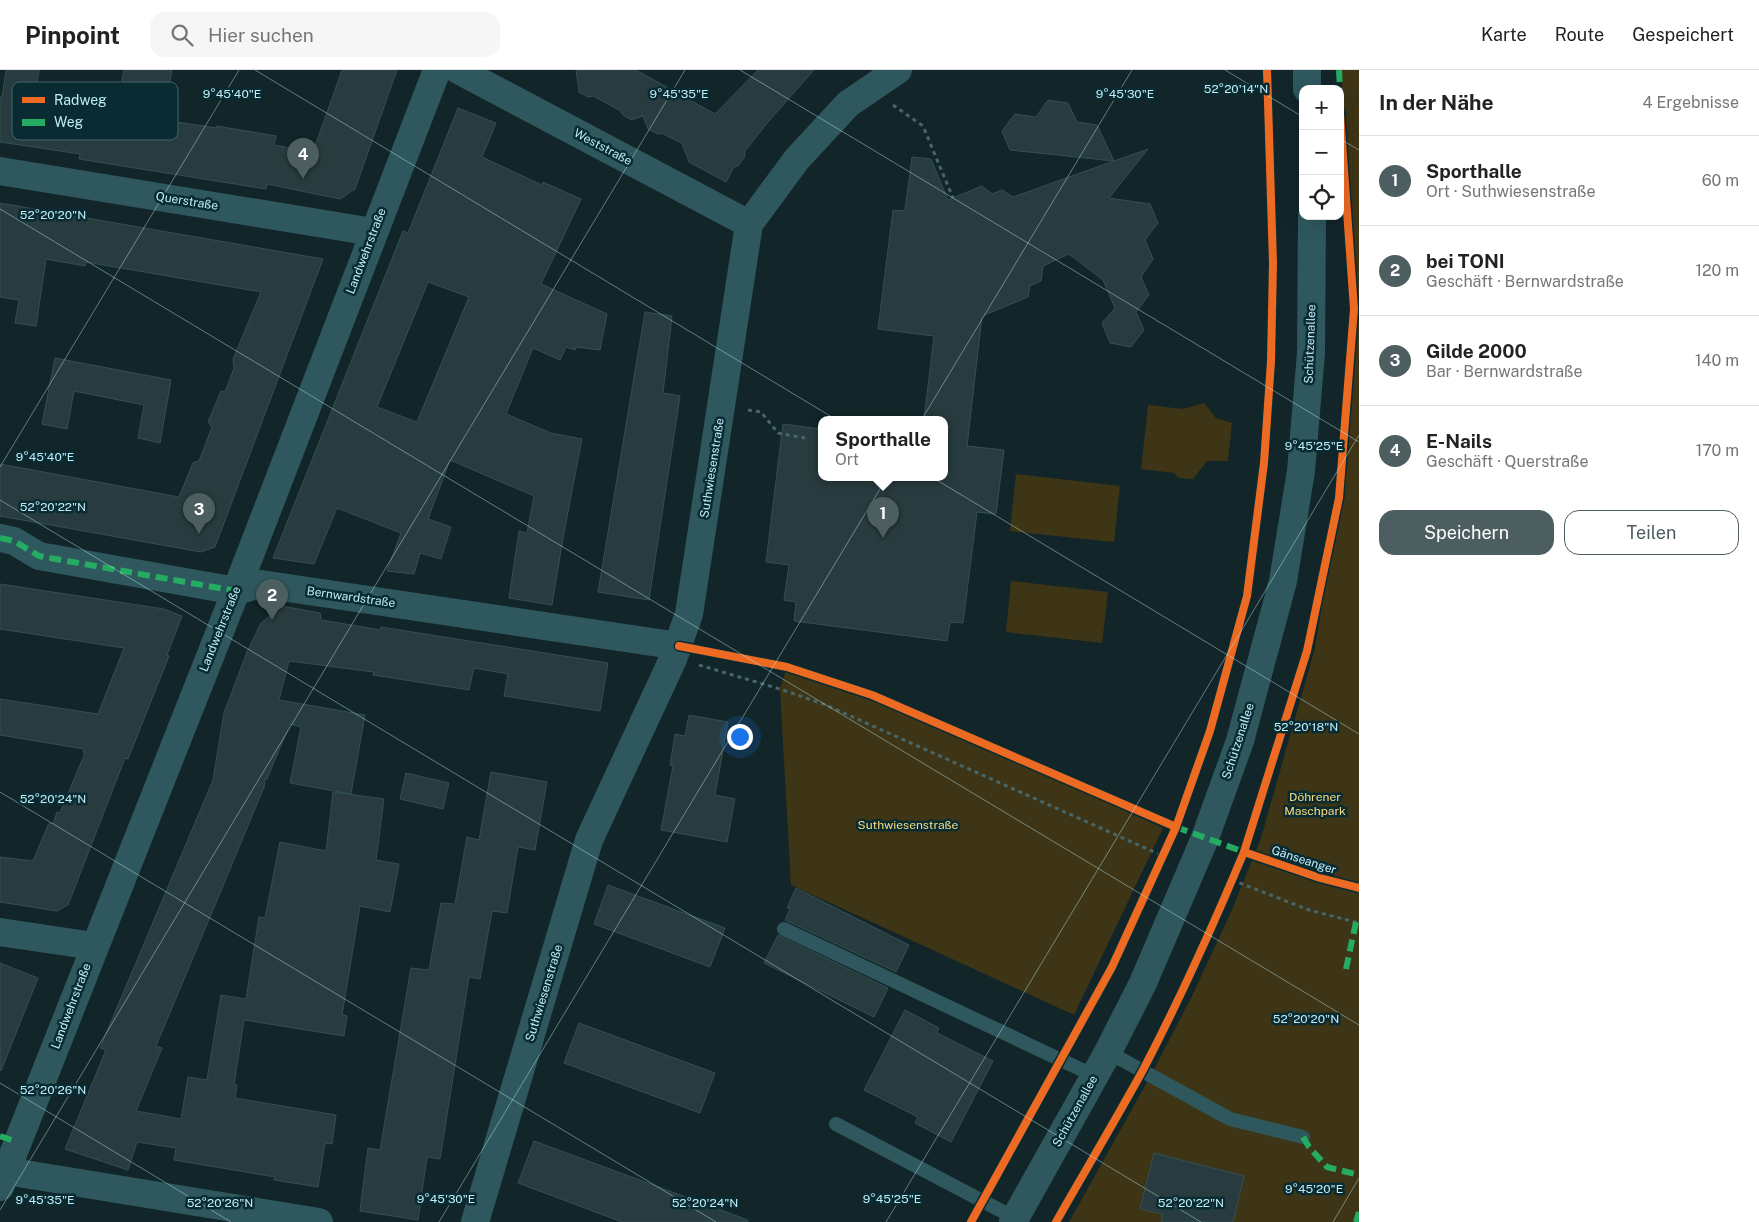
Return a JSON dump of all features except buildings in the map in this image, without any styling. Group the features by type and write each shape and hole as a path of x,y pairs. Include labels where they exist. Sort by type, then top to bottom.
{"street":[{"name":"Landwehrstraße","path":"3,1179 236,591 437,70"},
{"name":"Weststraße","path":"458,70 749,224"},
{"name":"Suthwiesenstraße","path":"475,1222 590,840 676,652 689,614 749,224 797,159 848,104 898,70"},
{"path":"1307,70 1307,85"},
{"name":"Querstraße","path":"0,171 373,232"},
{"name":"Schützenallee","path":"1014,1220 1108,1052 1147,974 1205,838 1240,741 1283,581 1301,471 1311,353 1312,220"},
{"name":"Bernwardstraße","path":"0,538 14,541 39,556 236,591 261,584 676,652"},
{"path":"0,932 94,946"},
{"path":"3,1179 319,1222"}],"lane":[{"path":"784,928 1095,1076"},
{"path":"1108,1052 1230,1119 1303,1137"},
{"path":"836,1124 1014,1220"}],"path":[{"path":"887,101 923,126 953,198"},
{"path":"721,406 761,412 778,433 805,438"},
{"path":"676,652 826,705 1162,856"},
{"path":"1232,880 1309,910 1359,923"}],"green space":[{"name":"Döhrener Maschpark","path":"1341,70 1359,70 1359,1222 1069,1222 1151,1075 1191,998 1231,912 1261,838 1315,648 1339,498 1354,309 1348,228 1344,85 1342,85"},
{"path":"1204,403 1216,418 1232,423 1228,461 1207,461 1193,479 1178,478 1174,473 1141,469 1148,405 1183,409"},
{"path":"1016,474 1120,486 1114,542 1010,531"},
{"path":"1011,581 1108,592 1102,643 1006,632"},
{"name":"Suthwiesenstraße","path":"787,667 872,695 1163,828 1074,1015 791,885 780,689"}],"marked path":[{"path":"1339,70 1340,85"},
{"path":"0,538 14,541 39,556 236,591"},
{"path":"1176,827 1244,852"},
{"path":"1346,969 1356,922"},
{"path":"0,1136 17,1142"},
{"path":"1303,1137 1309,1147 1327,1167 1359,1175"},
{"path":"1356,1222 1359,1212"}],"cycle path":[{"path":"971,1222 1112,967 1176,827 1210,731 1247,596 1264,463 1271,361 1273,263 1267,70"},
{"path":"1056,1222 1143,1070 1183,989 1220,907 1244,852 1307,651 1339,498 1354,309 1341,130"},
{"path":"679,646 787,667 872,695 1176,827"},
{"name":"Gänseanger","path":"1244,852 1320,878 1359,888"}],"place":[{"name":"E-Nails","path":"303,179"},
{"name":"Gilde 2000","path":"199,534"},
{"name":"Sporthalle","path":"883,538"},
{"name":"bei TONI","path":"272,620"}]}
